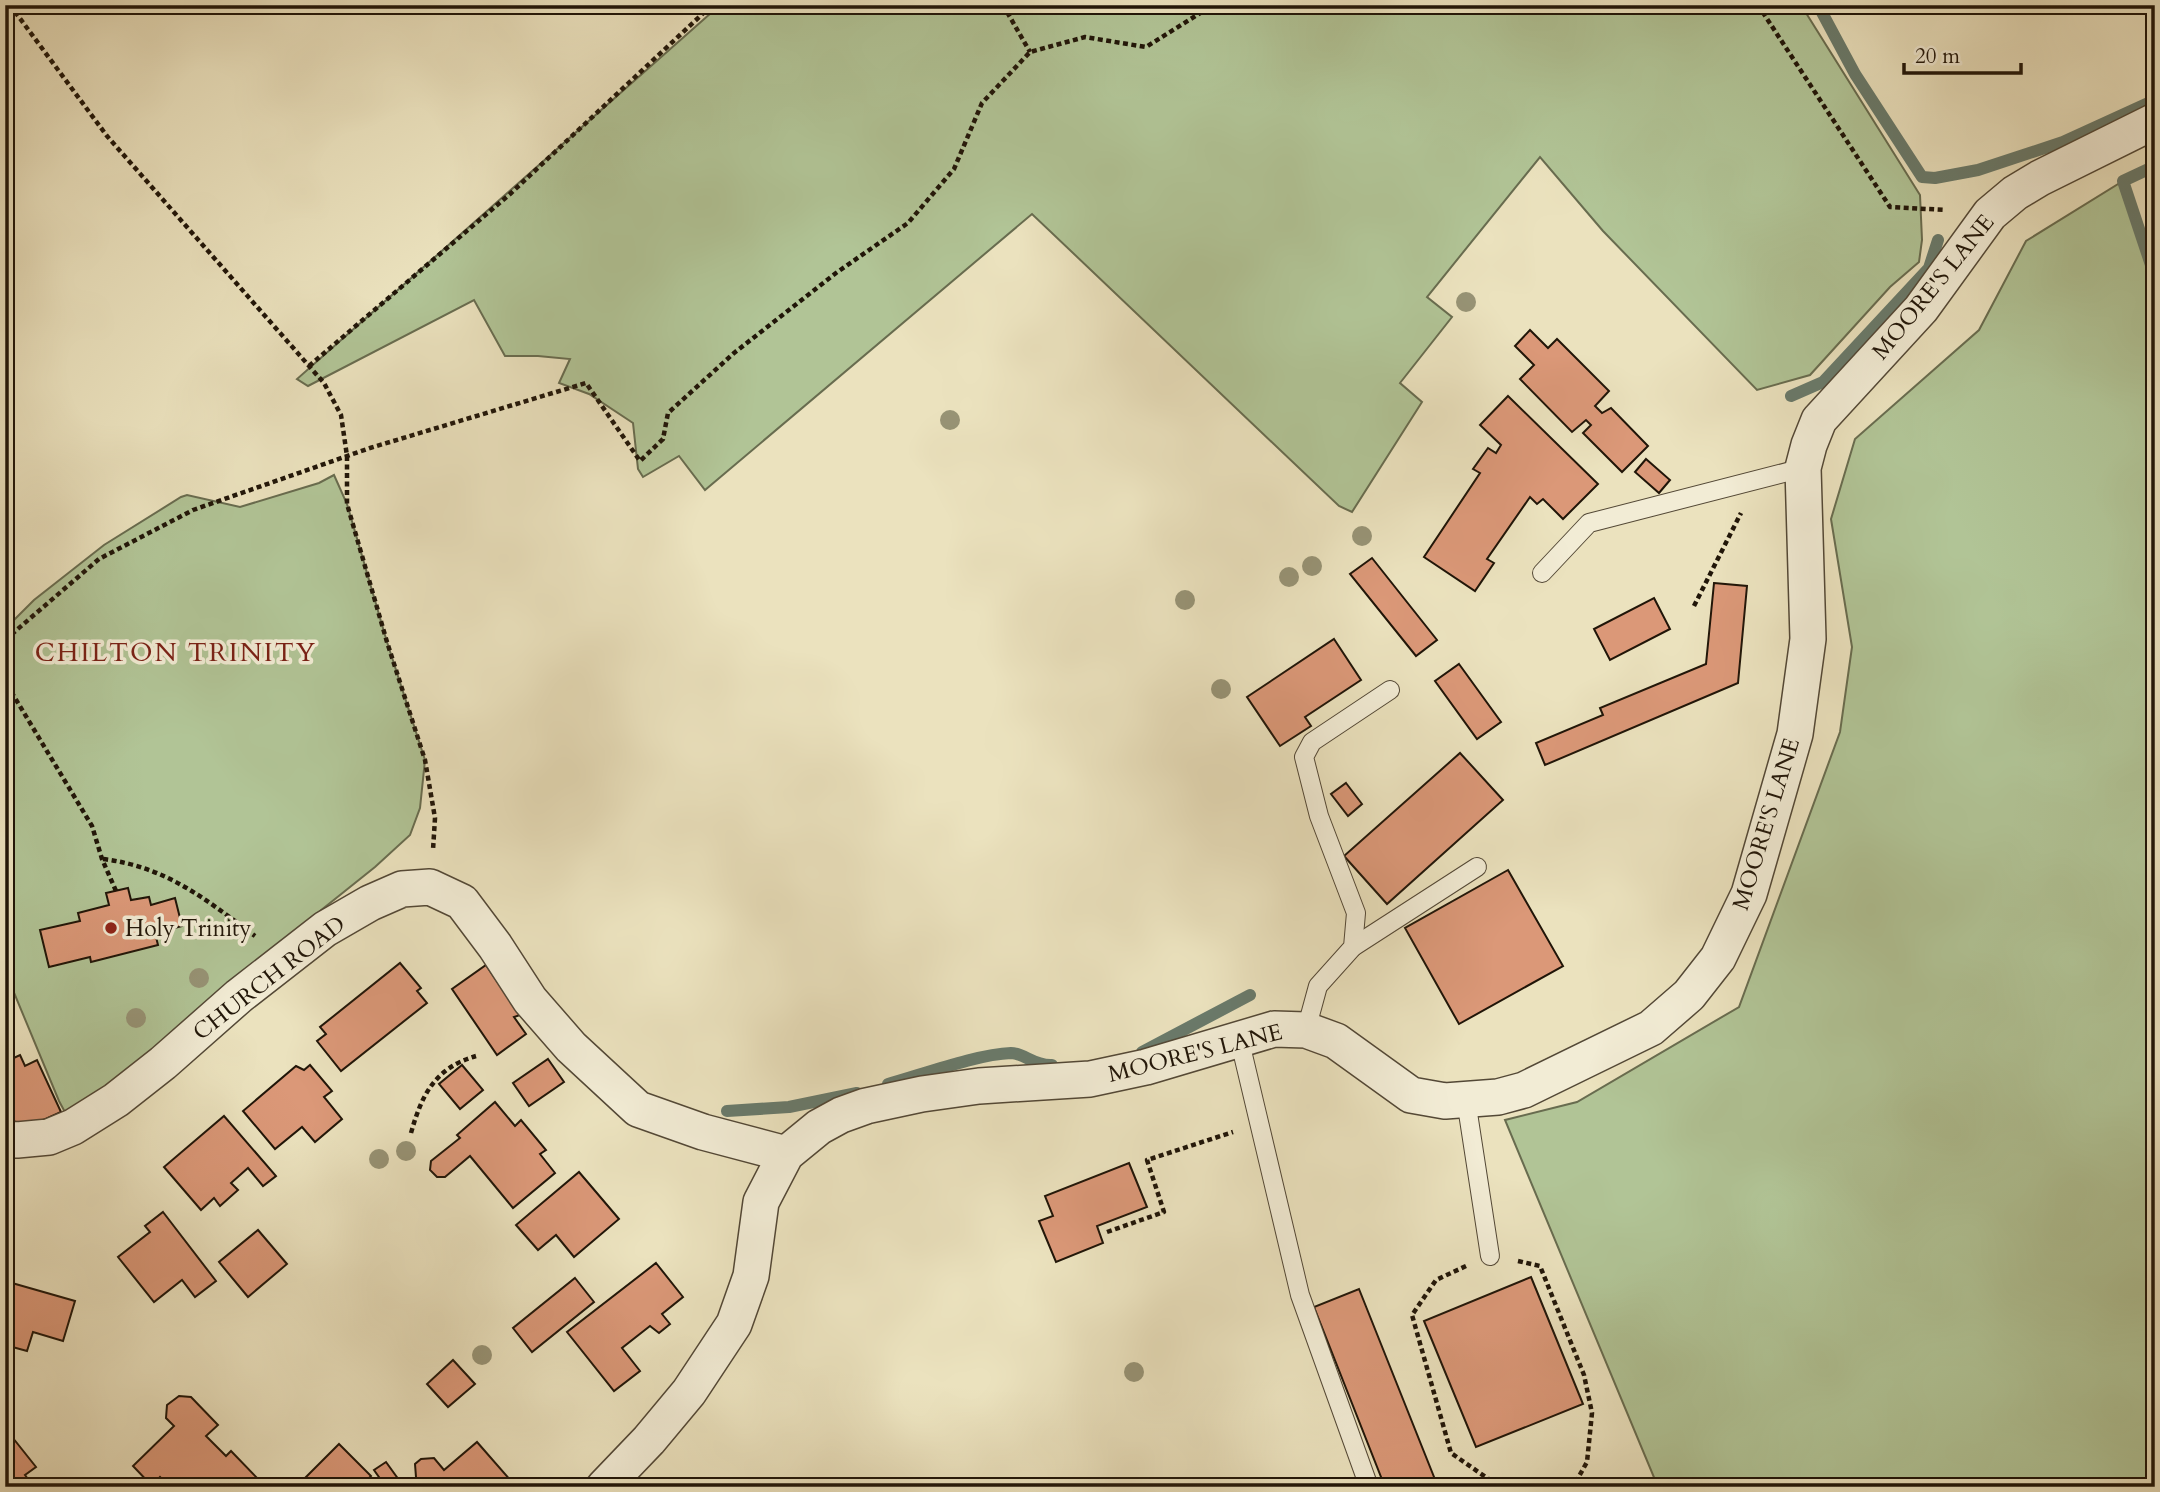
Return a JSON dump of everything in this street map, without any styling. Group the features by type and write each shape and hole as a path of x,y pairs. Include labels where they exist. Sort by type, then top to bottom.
{"street":[{"name":"MOORE'S LANE","path":"786,1154 819,1127 866,1106 979,1086 1090,1079 1146,1067 1274,1029 1306,1030 1336,1041 1410,1095 1445,1101 1498,1097 1524,1090 1651,1028 1689,995 1718,958 1749,894 1795,734 1808,639 1803,468 1819,420 1921,309 1990,215 2015,193 2040,178 2155,121"},
{"name":"CHURCH ROAD","path":"5,1139 49,1137 73,1126 116,1100 239,996 325,929 370,902 402,889 430,887"},
{"path":"430,887 462,902 530,1000 589,1066 638,1110 704,1132 786,1154 761,1202 751,1276 734,1324 689,1392 649,1440 604,1487"}],"lane":[{"path":"1542,573 1589,523 1803,468"},
{"path":"1353,947 1356,914 1319,816 1304,757 1312,742 1390,690"},
{"path":"1306,1030 1318,986 1353,947 1477,867"},
{"path":"1239,1038 1300,1295 1369,1487"},
{"path":"1466,1100 1490,1256"}],"path":[{"path":"10,5 107,136 324,383 341,415 347,456 347,504 425,760 435,818 430,887"},
{"path":"309,366 510,194 712,5"},
{"path":"1003,5 1030,52"},
{"path":"5,640 99,559 193,510 370,448 586,383 640,461 663,439 668,413 734,353 836,273 908,223 954,169 982,103 1030,52 1085,37 1146,47 1213,5"},
{"path":"1758,5 1890,206 1990,215"},
{"path":"1694,606 1742,511"},
{"path":"5,686 12,692 92,826 116,891"},
{"path":"102,859 132,863 182,884 275,950 285,960"},
{"path":"411,1133 419,1106 433,1082 456,1062 476,1056"},
{"path":"1107,1232 1164,1212 1147,1160 1261,1124"},
{"path":"1500,1487 1451,1453 1412,1315 1436,1280 1490,1256 1540,1266 1584,1375 1592,1413 1587,1462 1573,1487"}],"green space":[{"path":"720,5 1801,5 1920,195 1922,240 1919,262 1890,287 1810,375 1757,390 1603,231 1540,157 1427,297 1452,317 1400,383 1422,402 1352,512 1339,506 1032,214 705,490 679,456 643,477 638,469 633,423 589,394 559,383 570,359 505,356 474,300 308,386 297,379"},
{"path":"2123,181 2155,277 2155,1487 1658,1487 1505,1120 1577,1102 1739,1007 1840,732 1852,647 1831,519 1855,439 1979,330 2026,241"},
{"path":"334,475 347,504 425,760 420,808 410,835 73,1127 59,1101 5,971 5,694 11,692 5,686 5,629 34,600 104,545 181,497 187,495 240,507 319,483"}],"building":[{"path":"1530,330 1548,348 1557,339 1609,391 1595,406 1602,413 1611,408 1648,446 1622,472 1583,433 1591,425 1586,420 1572,432 1520,379 1534,365 1515,346"},
{"path":"1508,396 1598,484 1563,519 1543,499 1537,504 1530,497 1487,559 1494,563 1475,591 1424,557 1480,473 1473,469 1488,448 1496,453 1501,445 1480,425"},
{"path":"1646,459 1670,480 1659,493 1635,472"},
{"path":"1372,558 1437,640 1416,656 1350,574"},
{"path":"1714,583 1747,586 1738,683 1545,765 1536,743 1603,715 1600,708 1706,664"},
{"path":"1654,598 1670,629 1610,660 1594,629"},
{"path":"1334,639 1361,680 1305,717 1311,726 1280,746 1247,697"},
{"path":"1459,664 1501,722 1477,739 1435,681"},
{"path":"1460,753 1503,800 1387,904 1344,856"},
{"path":"1346,783 1362,804 1348,816 1331,794"},
{"path":"1508,870 1563,966 1459,1024 1405,928"},
{"name":"Holy Trinity","path":"128,888 131,900 149,897 151,905 175,898 182,926 155,933 158,945 91,962 90,957 49,967 40,930 80,921 78,913 109,905 106,893"},
{"path":"400,963 421,988 417,991 427,1003 341,1071 317,1041 326,1034 320,1027"},
{"path":"486,965 520,1015 514,1017 526,1034 497,1055 452,989"},
{"path":"20,1055 25,1066 37,1060 61,1112 19,1131 5,1101 5,1062"},
{"path":"548,1059 564,1082 529,1106 513,1083"},
{"path":"310,1065 332,1091 324,1097 342,1119 315,1142 302,1127 275,1149 243,1111 296,1066 304,1070"},
{"path":"462,1065 483,1090 460,1109 439,1084"},
{"path":"495,1102 515,1126 521,1120 546,1150 540,1154 555,1173 513,1208 470,1156 445,1177 437,1177 430,1170 431,1161 460,1138 457,1135"},
{"path":"224,1116 276,1176 263,1186 248,1168 231,1183 238,1190 220,1206 214,1198 201,1210 164,1167"},
{"path":"1129,1163 1147,1207 1097,1226 1103,1243 1056,1262 1039,1221 1053,1216 1045,1196"},
{"path":"579,1172 619,1219 574,1257 556,1235 538,1250 516,1225"},
{"path":"163,1212 216,1281 195,1297 182,1280 154,1302 118,1257 150,1232 145,1226"},
{"path":"258,1230 287,1264 248,1297 219,1262"},
{"path":"656,1263 683,1297 662,1314 670,1324 659,1333 650,1326 622,1348 640,1371 614,1391 567,1332"},
{"path":"1531,1277 1583,1404 1476,1447 1424,1321"},
{"path":"575,1278 594,1302 532,1352 513,1328"},
{"path":"5,1281 75,1301 63,1341 33,1332 27,1351 5,1345"},
{"path":"1359,1289 1438,1487 1385,1487 1314,1307"},
{"path":"453,1360 475,1384 448,1407 427,1384"},
{"path":"179,1396 191,1397 218,1425 206,1436 226,1456 231,1451 259,1480 252,1487 210,1487 204,1480 197,1487 170,1487 160,1477 152,1486 133,1466 174,1426 166,1418 167,1405"},
{"path":"5,1428 36,1467 25,1475 34,1487 5,1487"},
{"path":"477,1442 512,1482 507,1487 424,1487 416,1477 415,1464 421,1459 434,1458 444,1470"},
{"path":"339,1444 371,1476 361,1487 296,1487"},
{"path":"386,1462 404,1487 386,1487 374,1470"}],"waterway":[{"path":"1818,5 1855,74 1922,177 1935,178 1978,170 2063,142 2155,100"},
{"path":"2155,166 2123,181 2155,277"},
{"path":"1791,396 1823,382 1929,268 1938,240"},
{"path":"1142,1052 1250,995"},
{"path":"888,1084 998,1054 1016,1054 1040,1064 1052,1065"},
{"path":"727,1111 789,1107 857,1093"}],"place":[{"name":"Holy Trinity","path":"111,928"}],"district":[{"name":"CHILTON TRINITY","path":"176,652"}]}
